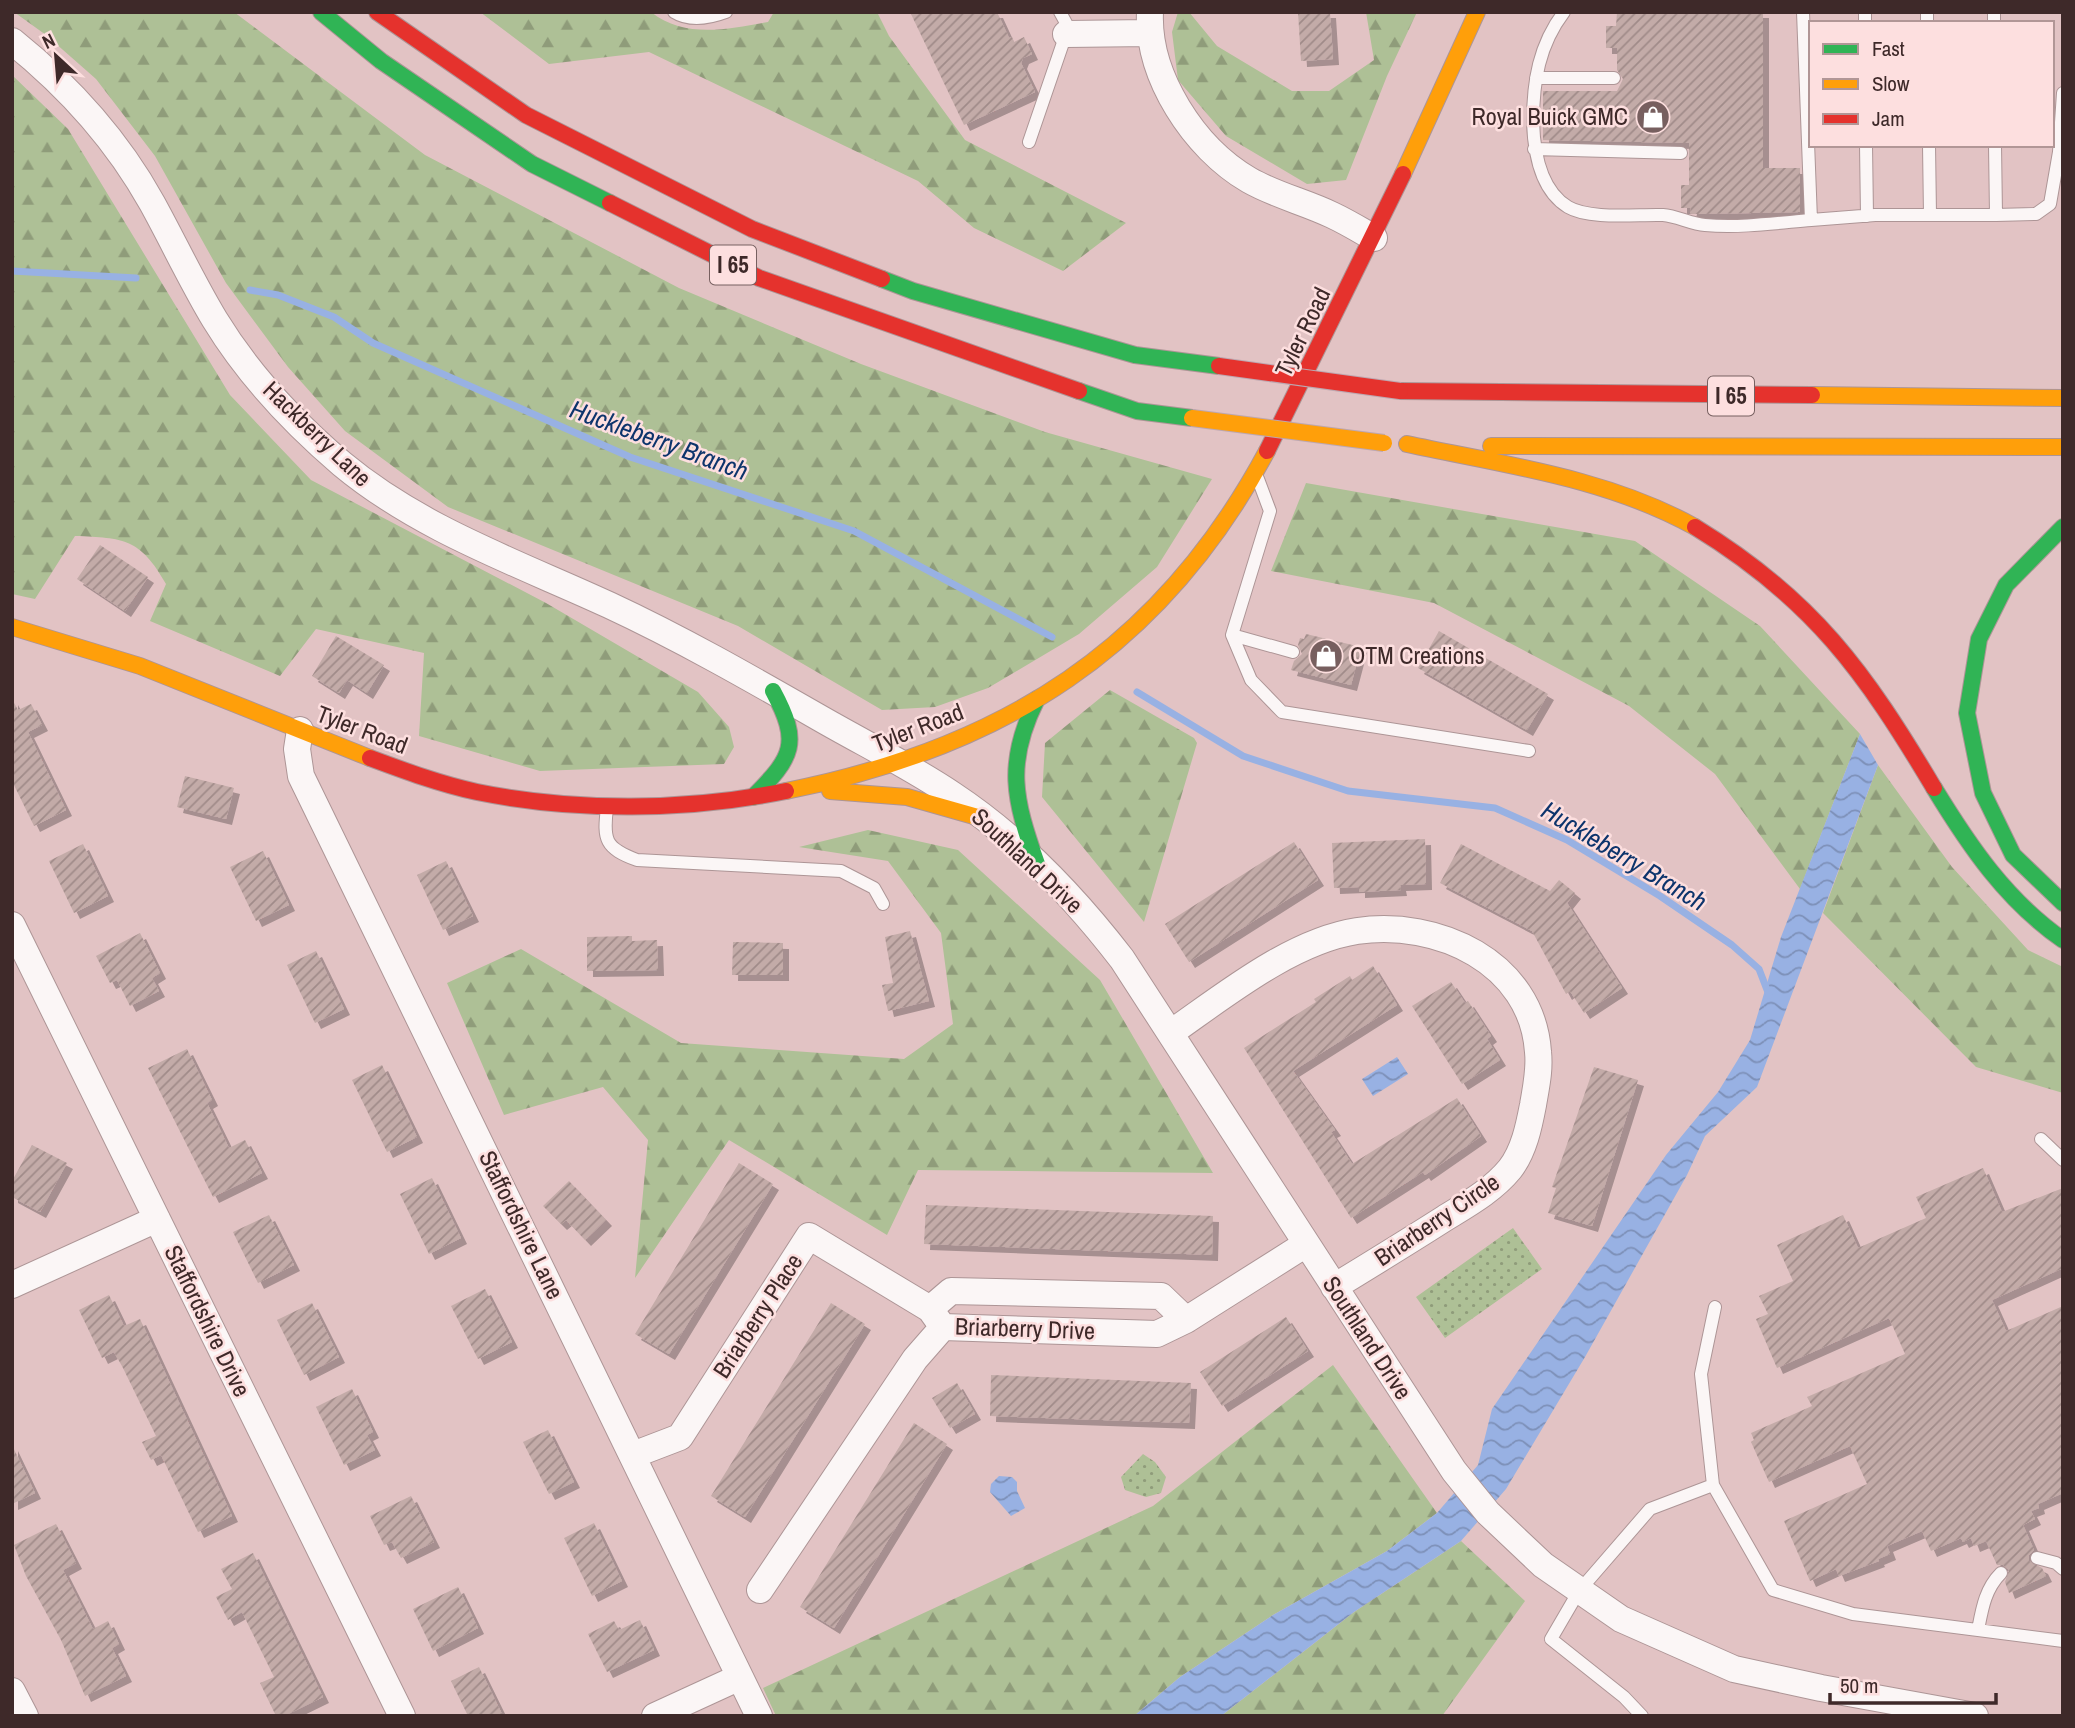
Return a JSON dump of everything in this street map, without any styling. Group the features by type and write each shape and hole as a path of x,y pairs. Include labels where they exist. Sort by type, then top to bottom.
{"main road":[{"name":"I 65","path":"321,12 381,61 532,164 759,278 919,337 1137,411 1407,444 2063,447"},
{"name":"I 65","path":"377,12 526,114 751,229 926,295 1135,355 1400,391 2063,398"},
{"name":"Tyler Road","path":"12,627 68,640 146,667 379,762 466,789 521,799 608,804 711,803 797,790 897,762 954,742 1063,685 1141,621 1204,553 1257,475 1374,238 1477,12"},
{"path":"1407,444 1585,484 1649,505 1676,516 1770,580 1838,643 1868,683 1981,860 2006,893 2063,940"},
{"path":"2063,527 2006,585 1979,639 1967,713 1983,793 2013,855 2063,903"},
{"path":"752,797 785,766 792,740 790,719 773,691"},
{"path":"1037,699 1022,725 1015,755 1014,799 1037,864"},
{"path":"797,790 902,795 942,803 981,818"}],"street":[{"path":"1063,23 1149,22 1161,75 1177,105 1193,129 1227,163 1266,189 1330,214 1374,238"},
{"name":"Hackberry Lane","path":"12,41 59,81 96,122 150,200 216,321 242,358 285,410 341,462 402,508 443,530 618,610 773,691 897,762"},
{"name":"Staffordshire Lane","path":"300,730 297,749 301,776 759,1716"},
{"name":"Southland Drive","path":"897,762 954,795 1037,864 1096,926 1172,1032 1454,1471 1488,1513 1543,1565 1621,1619 1734,1669 1894,1709 1961,1714"},
{"name":"Staffordshire Drive","path":"12,925 402,1716"},
{"name":"Briarberry Circle","path":"1172,1032 1294,953 1325,939 1356,932 1387,929 1439,936 1479,955 1500,971 1517,992 1529,1017 1538,1050 1538,1078 1522,1147 1510,1169 1485,1193 1334,1287"},
{"path":"12,1285 156,1219"},
{"name":"Briarberry Place","path":"633,1455 680,1437 809,1236 937,1318"},
{"name":"Briarberry Drive","path":"1186,1320 1161,1296 951,1291 937,1318 1157,1334 1186,1320 1306,1244"},
{"path":"761,1590 915,1359 937,1318"},
{"path":"656,1716 740,1677"},
{"path":"12,1690 24,1716"}],"lane":[{"path":"674,12 681,17 709,18 726,12"},
{"path":"1564,12 1547,35 1536,78 1534,149 1539,169 1555,196 1570,208 1599,214 1667,215 1703,226 1867,216 2036,214 2050,204 2059,152 2063,93"},
{"path":"1803,12 1811,220"},
{"path":"1029,142 1063,23"},
{"path":"1536,78 1614,78"},
{"path":"1866,147 1867,216"},
{"path":"1929,147 1930,215"},
{"path":"1995,147 1996,215"},
{"path":"1534,149 1681,153"},
{"path":"1257,475 1270,511 1232,635 1251,680 1282,712 1529,751"},
{"path":"1232,635 1293,652"},
{"path":"608,804 604,833 606,841 626,856 637,860 841,870 874,888 883,904"},
{"path":"2041,1139 2063,1160"},
{"path":"1715,1307 1701,1374 1713,1485 1773,1590 1853,1614 2063,1641"},
{"path":"1642,1716 1625,1697 1551,1639 1579,1591 1650,1509 1713,1485"},
{"path":"2038,1558 2056,1563 2063,1569"},
{"path":"1978,1630 1984,1600 1991,1583 2001,1573"}],"green space":[{"path":"14,12 234,12 425,155 679,288 861,364 1045,432 1212,479 1157,567 1079,634 988,688 935,707 882,710 738,626 448,507 345,431 288,367 226,283 155,156 96,79 46,35"},
{"path":"480,12 651,12 678,26 707,30 768,22 774,12 877,12 889,36 965,140 1126,223 1063,271 974,228 918,181 649,52 549,64"},
{"path":"1178,12 1189,12 1217,46 1292,91 1329,91 1374,60 1366,12 1417,12 1387,76 1346,180 1307,184 1226,136 1178,80 1172,32"},
{"path":"12,75 68,129 230,395 311,480 546,603 698,692 729,727 734,747 724,764 540,771 419,736 424,653 316,629 280,676 150,621 166,584 148,557 139,549 118,540 75,536 35,599 12,594"},
{"path":"1306,483 1635,541 1760,626 1860,734 1800,889 1715,774 1629,706 1434,603 1271,571"},
{"path":"1110,690 1194,738 1197,743 1144,922 1042,797 1045,743"},
{"path":"1878,765 1952,867 2028,950 2063,967 2063,1093 1976,1067 1823,913"},
{"path":"868,830 958,850 1100,980 1213,1173 918,1170 887,1235 729,1140 635,1278 648,1140 603,1087 504,1115 447,983 521,949 681,1043 904,1059 953,1024 941,933 888,861 799,847"},
{"path":"1513,1228 1542,1269 1445,1338 1416,1297"},
{"path":"1333,1365 1437,1513 1387,1551 1273,1615 1180,1677 1134,1716 776,1716 763,1688 1153,1506"},
{"path":"1143,1454 1155,1462 1166,1477 1161,1493 1146,1497 1125,1490 1121,1477"},
{"path":"1461,1541 1525,1601 1442,1716 1221,1716 1354,1612"}],"water":[{"path":"1860,734 1878,765 1757,1087 1705,1136 1687,1175 1585,1357 1506,1489 1461,1541 1354,1612 1221,1716 1134,1716 1180,1677 1273,1615 1387,1551 1437,1513 1478,1465 1492,1409 1666,1155 1718,1092 1750,1040 1781,937"},
{"path":"1397,1057 1408,1074 1373,1096 1362,1079"},
{"path":"999,1476 1012,1477 1017,1482 1017,1491 1025,1508 1011,1516 990,1492 991,1484"}],"building":[{"path":"910,12 997,12 1009,38 1012,37 1014,42 1024,37 1032,54 1023,58 1021,63 1035,92 964,125"},
{"path":"1298,12 1330,12 1333,59 1301,61"},
{"name":"Royal Buick GMC","path":"1617,12 1763,12 1763,168 1800,168 1800,212 1695,214 1690,213 1691,208 1681,208 1681,185 1689,185 1689,143 1543,140 1543,91 1617,91 1623,79 1617,70 1617,48 1606,48 1606,26 1616,26"},
{"path":"100,545 148,577 125,611 77,579"},
{"path":"1439,631 1548,694 1527,730 1418,668"},
{"name":"OTM Creations","path":"1306,634 1361,647 1351,685 1291,670 1294,661 1302,654 1298,645 1300,638 1304,639"},
{"path":"336,636 384,665 367,693 347,680 339,693 312,676"},
{"path":"12,699 18,710 31,704 42,725 28,732 66,810 34,826 12,781"},
{"path":"185,776 234,788 226,819 177,807"},
{"path":"1425,839 1426,884 1400,885 1401,890 1359,892 1359,887 1334,888 1332,843"},
{"path":"1294,842 1318,880 1189,962 1165,924"},
{"path":"83,844 108,896 74,913 49,861"},
{"path":"1461,844 1550,891 1559,880 1575,893 1567,903 1622,988 1584,1013 1570,991 1566,994 1532,931 1440,883"},
{"path":"263,851 289,905 256,921 230,867"},
{"path":"446,861 473,916 443,930 417,875"},
{"path":"910,931 929,1001 888,1011 882,985 893,983 885,937"},
{"path":"140,933 160,973 152,978 159,991 130,1006 117,980 110,983 96,956"},
{"path":"632,936 632,941 657,940 658,970 587,971 587,937"},
{"path":"733,942 783,943 783,975 732,975"},
{"path":"316,951 344,1009 315,1023 287,965"},
{"path":"1373,966 1397,1005 1293,1071 1335,1130 1331,1132 1352,1164 1457,1098 1481,1136 1425,1175 1423,1172 1351,1218 1244,1048 1316,1002 1314,999 1350,976 1352,980"},
{"path":"1451,982 1465,1003 1468,1001 1491,1036 1487,1039 1500,1060 1462,1084 1412,1006"},
{"path":"187,1049 212,1100 207,1103 229,1148 245,1140 262,1173 213,1197 148,1068"},
{"path":"382,1065 417,1137 387,1152 352,1080"},
{"path":"1594,1067 1638,1080 1592,1226 1548,1213 1556,1188 1552,1187"},
{"path":"32,1145 67,1163 40,1212 12,1197 12,1181"},
{"path":"739,1163 773,1184 669,1354 635,1334"},
{"path":"1983,1168 2002,1212 2063,1188 2063,1268 1992,1300 2006,1331 2063,1306 2063,1493 2038,1504 2039,1508 2031,1511 2035,1519 2023,1525 2034,1550 2029,1555 2029,1561 2042,1568 2046,1576 2009,1593 2005,1582 2009,1570 2003,1565 1997,1565 1986,1541 1974,1546 1971,1538 1963,1542 1961,1538 1931,1551 1922,1531 1887,1546 1890,1554 1878,1559 1879,1561 1839,1576 1836,1569 1810,1581 1784,1521 1867,1484 1850,1446 1769,1482 1751,1442 1754,1440 1751,1433 1812,1406 1807,1397 1905,1354 1889,1318 1777,1368 1756,1319 1768,1314 1759,1296 1793,1281 1777,1245 1843,1215 1858,1248 1926,1218 1916,1197"},
{"path":"432,1178 461,1238 429,1254 400,1194"},
{"path":"569,1181 606,1220 585,1240 566,1220 561,1224 543,1206"},
{"path":"926,1205 1213,1216 1212,1255 924,1244"},
{"path":"269,1215 294,1265 258,1283 233,1232"},
{"path":"485,1289 512,1342 478,1359 451,1306"},
{"path":"109,1295 124,1326 140,1319 232,1516 198,1532 161,1455 151,1460 142,1442 156,1436 123,1368 114,1352 102,1358 79,1310"},
{"path":"312,1303 339,1357 304,1375 277,1320"},
{"path":"831,1303 865,1324 745,1517 711,1496"},
{"path":"1286,1317 1308,1351 1222,1406 1200,1372"},
{"path":"991,1375 1191,1383 1189,1423 990,1416"},
{"path":"957,1383 975,1414 950,1428 932,1398"},
{"path":"352,1389 373,1432 367,1435 375,1450 344,1465 316,1407"},
{"path":"914,1423 947,1444 834,1628 800,1607"},
{"path":"548,1430 574,1482 549,1494 523,1442"},
{"path":"12,1445 35,1493 12,1504"},
{"path":"411,1496 434,1542 401,1558 392,1542 384,1545 370,1516"},
{"path":"594,1523 622,1581 592,1596 564,1538"},
{"path":"56,1524 76,1563 63,1570 93,1629 108,1621 119,1644 112,1648 126,1676 85,1696 61,1640 26,1576 14,1545"},
{"path":"253,1553 323,1697 284,1716 276,1716 260,1683 274,1677 242,1612 228,1620 216,1597 232,1589 221,1569"},
{"path":"458,1587 478,1628 433,1651 413,1609"},
{"path":"640,1620 654,1650 607,1672 588,1634 614,1621 619,1630"},
{"path":"479,1667 503,1716 468,1716 451,1681"}],"waterway":[{"name":"Huckleberry Branch","path":"12,271 136,278"},
{"name":"Huckleberry Branch","path":"250,290 278,295 334,317 373,343 630,457 854,531 1052,637"},
{"name":"Huckleberry Branch","path":"1137,692 1243,756 1348,791 1495,808 1567,840 1660,896 1732,945 1759,969 1769,995"}],"traffic: fast":[{"path":"321,12 381,61 532,164 610,203"},
{"path":"882,279 913,291 1135,355 1219,366"},
{"path":"1079,391 1137,411 1192,418"},
{"path":"2063,527 2006,585 1979,639 1967,713 1983,793 2013,855 2063,903"},
{"path":"753,797 777,771 789,748 787,724 773,691"},
{"path":"1037,699 1020,743 1016,781 1023,820 1037,864"},
{"path":"1934,788 1961,831 2007,890 2024,908 2063,940"}],"traffic: slow":[{"path":"1403,174 1477,12"},
{"path":"1812,395 2063,398"},
{"path":"1192,418 1384,443"},
{"path":"1407,444 1591,485 1627,496 1695,527"},
{"path":"1491,446 2063,447"},
{"path":"786,791 865,772 938,748 1006,717 1068,679 1125,634 1178,582 1225,521 1267,451"},
{"path":"12,627 140,666 370,758"},
{"path":"830,791 907,797 981,818"}],"traffic: jam":[{"path":"377,12 526,115 752,229 882,279"},
{"path":"1267,451 1403,174"},
{"path":"610,203 759,278 1079,391"},
{"path":"1219,366 1400,391"},
{"path":"1400,391 1812,395"},
{"path":"1695,527 1772,582 1833,641 1884,708 1934,788"},
{"path":"370,758 463,789 553,803 592,806 671,805 749,798 786,791"}],"place":[{"name":"Royal Buick GMC","path":"1653,117"},
{"name":"OTM Creations","path":"1326,656"}]}
